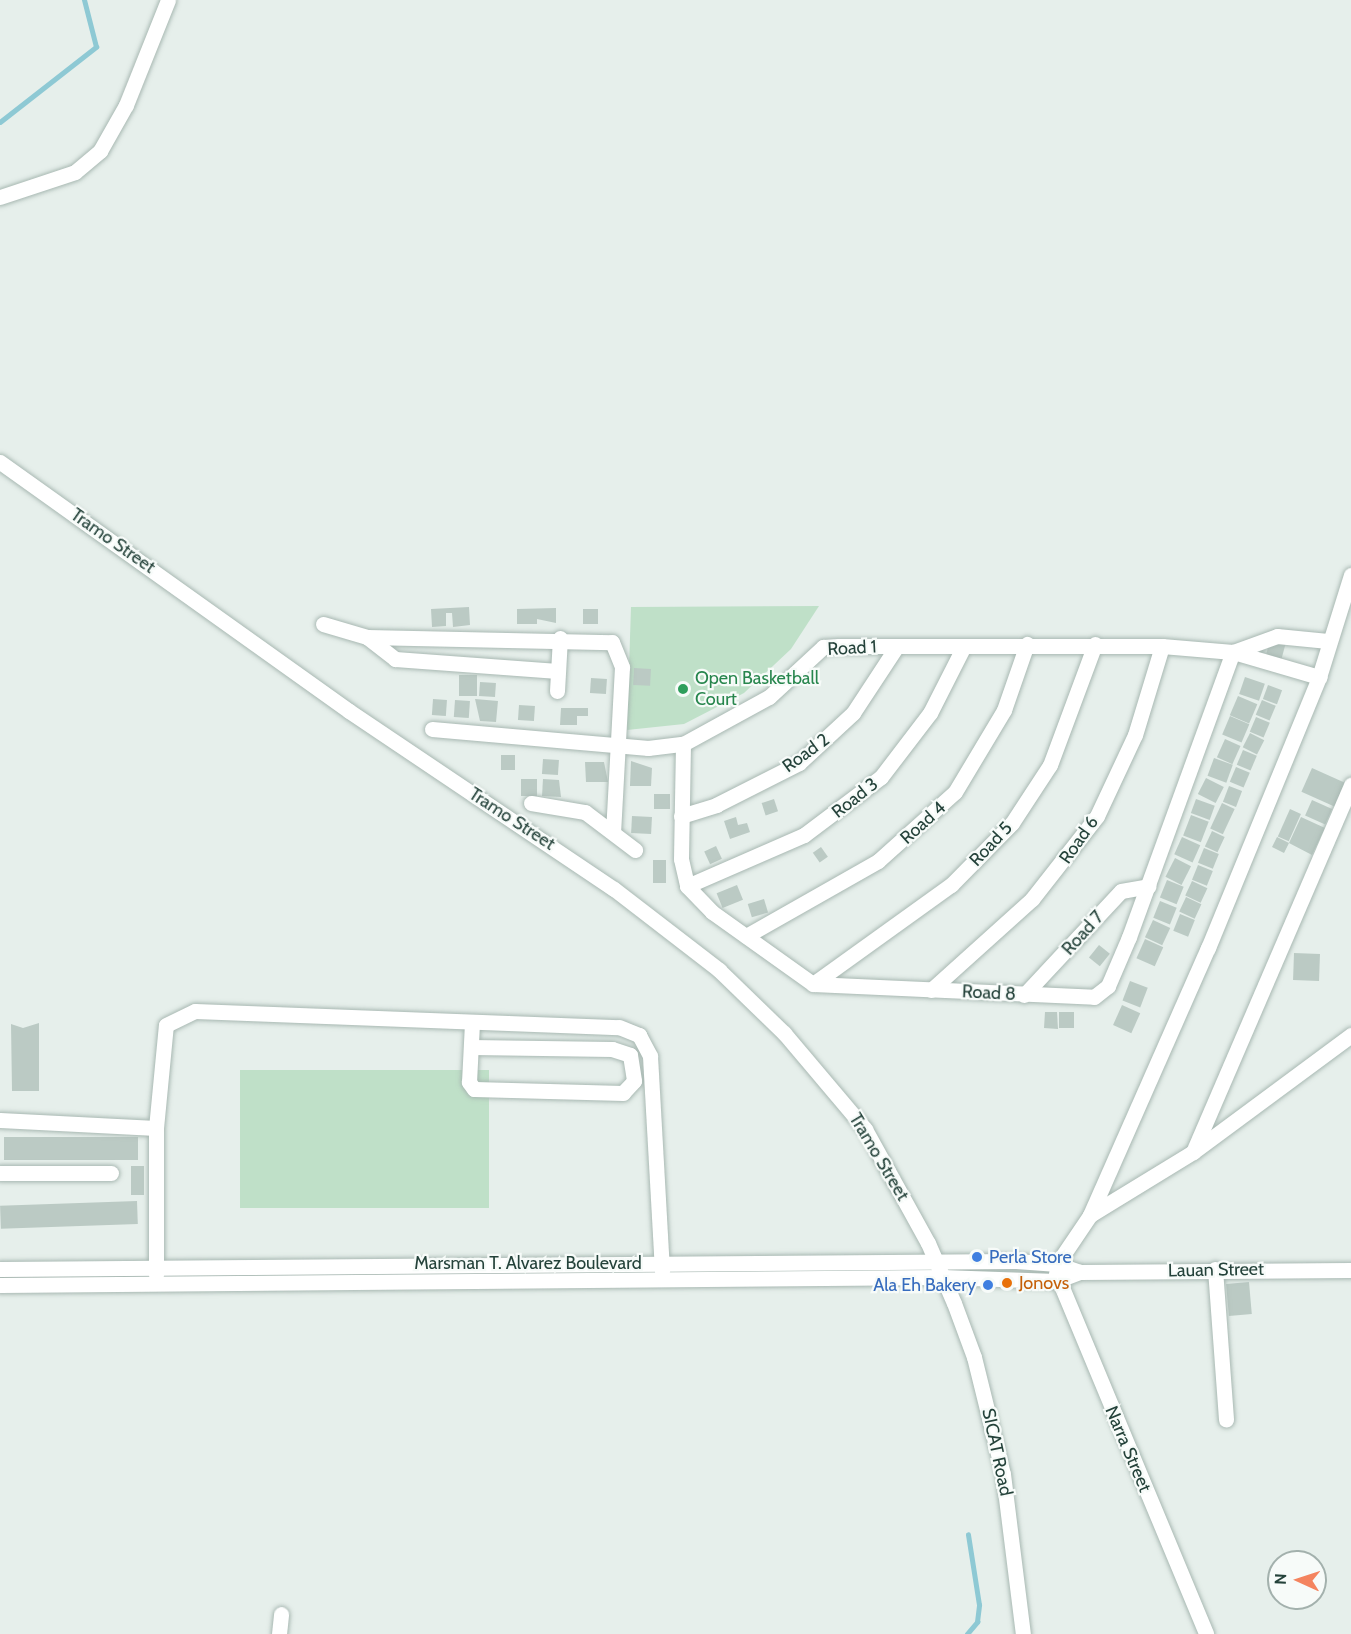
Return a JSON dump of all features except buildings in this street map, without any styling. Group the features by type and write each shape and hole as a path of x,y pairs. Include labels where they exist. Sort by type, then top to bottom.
{"street":[{"path":"0,197 87,166 100,151 126,105 168,0"},
{"name":"Tramo Street","path":"0,462 349,711 549,842 719,970 784,1033 865,1129 940,1269"},
{"path":"1057,1264 1090,1215 1208,948 1319,676 1351,575"},
{"path":"323,624 367,637 604,639 618,647 618,744 613,831"},
{"path":"1233,652 1277,636 1329,641"},
{"path":"367,637 395,659 558,671"},
{"path":"557,691 560,638"},
{"name":"Road 4","path":"746,936 878,861 942,807 987,743 1027,644"},
{"name":"Road 1","path":"432,729 618,744 683,744 769,697 823,647 1095,644 1162,646 1233,652"},
{"name":"Road 5","path":"813,984 951,885 1012,823 1050,765 1095,644"},
{"name":"Road 2","path":"681,816 716,805 799,762 853,713 897,646"},
{"name":"Road 3","path":"687,886 804,835 881,777 930,714 964,646"},
{"name":"Road 6","path":"931,990 1032,899 1097,816 1135,735 1162,646"},
{"path":"1233,652 1319,676"},
{"name":"Road 8","path":"813,984 1024,995 1102,994 1149,886 1233,652"},
{"path":"683,744 681,816 687,886 711,912 813,984"},
{"path":"1193,1152 1351,785"},
{"path":"531,803 585,812 613,831 635,850"},
{"name":"Road 7","path":"1024,995 1121,891 1149,886"},
{"path":"156,1287 156,1128 166,1025 178,1016 195,1011 619,1027 639,1035 650,1056 663,1263 662,1281"},
{"path":"471,1047 612,1049 630,1055 634,1081 623,1093 483,1092 469,1082 472,1023"},
{"path":"1090,1215 1193,1152 1351,1035"},
{"path":"0,1120 156,1128"},
{"path":"0,1173 111,1173"},
{"name":"Marsman T. Alvarez Boulevard","path":"0,1269 155,1265 663,1263 940,1269 1056,1281"},
{"name":"Marsman T. Alvarez Boulevard","path":"0,1285 156,1287 662,1281 1057,1264"},
{"name":"Lauan Street","path":"1057,1264 1080,1272"},
{"name":"Narra Street","path":"1057,1264 1056,1281 1206,1634"},
{"name":"SICAT Road","path":"940,1269 974,1357 996,1438 1023,1634"},
{"path":"1215,1269 1226,1420"},
{"name":"Lauan Street","path":"1056,1281 1080,1272 1215,1269 1351,1270"},
{"path":"279,1634 281,1614"}],"green space":[{"path":"819,606 791,649 744,693 684,724 627,730 631,607"},
{"path":"240,1070 489,1070 489,1208 240,1208"}],"waterway":[{"path":"0,122 96,47 84,0"},
{"path":"967,1634 977,1622 979,1605 968,1535"}],"place":[{"name":"Open Basketball Court","path":"683,689"},
{"name":"Perla Store","path":"977,1257"},
{"name":"Jonovs","path":"1007,1283"},
{"name":"Ala Eh Bakery","path":"988,1285"}]}
